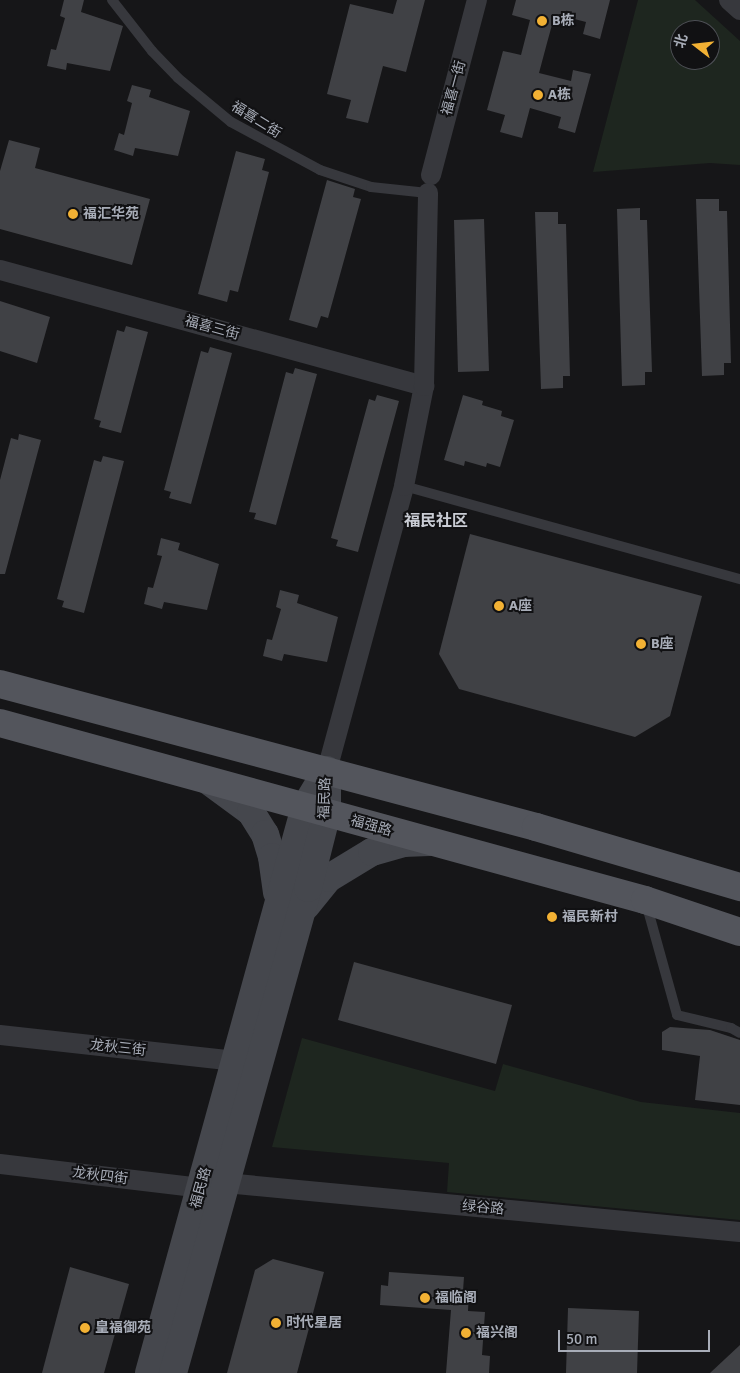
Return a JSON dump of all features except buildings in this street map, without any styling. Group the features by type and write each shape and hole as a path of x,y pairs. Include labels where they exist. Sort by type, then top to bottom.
{"main road":[{"path":"0,684 327,770 590,842 740,887"},
{"name":"福强路","path":"0,723 645,900 740,932"},
{"name":"福民路","path":"149,1373 213,1186 327,770"},
{"path":"207,780 251,812 265,834 288,914 348,864 372,852 403,843 429,842"},
{"name":"福民路","path":"173,1373 213,1186 236,1061 288,914"}],"street":[{"name":"福喜一街","path":"327,770 404,486 424,386 430,184 477,0"},
{"path":"729,0 740,10"},
{"name":"福喜三街","path":"0,270 424,386"},
{"name":"龙秋三街","path":"0,1035 236,1061"},
{"name":"龙秋四街","path":"0,1164 213,1186"},
{"name":"绿谷路","path":"213,1186 740,1232"}],"lane":[{"name":"福喜二街","path":"112,0 172,71 231,122 320,170 372,186 430,184"},
{"path":"404,486 740,579"},
{"path":"645,900 677,1015 731,1028 740,1033"}],"shaded area":[{"path":"638,0 695,0 717,20 670,20 670,70 720,70 720,23 740,41 740,165 710,163 593,172"},
{"path":"302,1038 495,1091 503,1064 641,1102 740,1113 740,1220 447,1192 449,1163 272,1147"}],"place":[{"name":"B栋","path":"542,21"},
{"name":"A栋","path":"538,95"},
{"name":"福汇华苑","path":"73,214"},
{"name":"A座","path":"499,606"},
{"name":"B座","path":"641,644"},
{"name":"福民新村","path":"552,917"},
{"name":"福临阁","path":"425,1298"},
{"name":"时代星居","path":"276,1323"},
{"name":"皇福御苑","path":"85,1328"},
{"name":"福兴阁","path":"466,1333"}],"district":[{"name":"福民社区","path":"436,521"}]}
